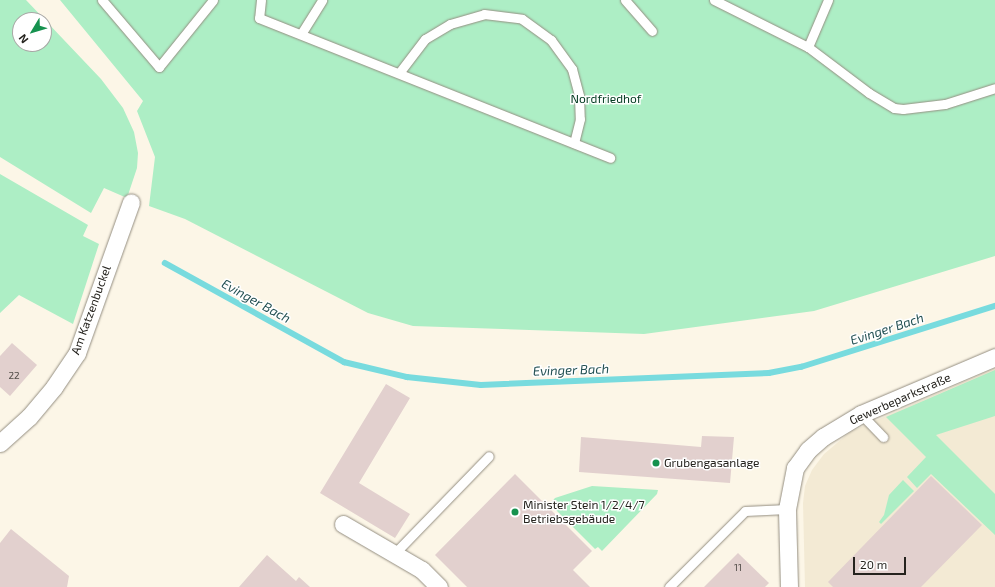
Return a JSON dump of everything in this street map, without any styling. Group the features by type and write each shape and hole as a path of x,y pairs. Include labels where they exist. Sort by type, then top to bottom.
{"street":[{"name":"Am Katzenbuckel","path":"0,442 29,417 54,388 77,353 131,202"},
{"name":"Gewerbeparkstraße","path":"789,587 787,509 795,468 808,450 823,437 861,414 995,357"},
{"path":"343,524 422,570 439,587"}],"lane":[{"path":"102,0 159,67 214,0"},
{"path":"261,0 259,18 610,158"},
{"path":"301,34 322,0"},
{"path":"625,0 652,31"},
{"path":"714,0 808,47 869,93 899,109 945,104 995,88"},
{"path":"808,47 828,0"},
{"path":"399,74 425,39 450,24 484,14 522,19 550,40 572,69 579,96 580,119 574,143"},
{"path":"861,414 883,437"},
{"path":"394,554 489,456"},
{"path":"669,587 745,511 787,509"}],"shaded area":[{"path":"995,368 995,587 805,587 803,503 805,486 812,470 824,454 850,432"}],"green space":[{"path":"0,0 26,0 37,12 12,12 12,52 52,52 52,27 101,79 123,108 134,132 138,153 137,168 127,198 104,188 91,213 0,157"},
{"name":"Nordfriedhof","path":"60,0 995,0 995,256 814,311 644,334 413,326 368,313 185,219 149,206 155,157 137,111 143,101"},
{"path":"0,174 88,225 83,236 99,244 73,324 19,295 0,313"},
{"path":"995,370 995,416 936,435 995,494 995,535 931,474 917,488 907,477 926,457 886,417"},
{"path":"903,480 914,491 881,524 879,522 884,515 889,495"},
{"path":"592,486 658,490 657,494 602,551 598,547 595,549 552,506 551,503 555,498"}],"building":[{"path":"12,343 37,365 10,396 0,387 0,356"},
{"path":"386,384 410,398 359,483 410,514 395,538 320,493"},
{"name":"Grubengasanlage","path":"702,436 734,437 730,483 579,472 581,437 701,447"},
{"name":"Minister Stein 1/2/4/7 Betriebsgebäude","path":"515,474 592,551 573,570 590,587 467,587 435,555"},
{"path":"931,476 982,525 921,587 833,587 828,582"},
{"path":"11,529 69,576 67,587 0,587 0,543"},
{"path":"738,553 769,583 765,587 704,587"},
{"path":"267,555 296,581 299,577 310,587 239,587"}],"waterway":[{"name":"Evinger Bach","path":"165,263 344,362 407,377 481,385 769,373 801,367 995,306"}],"place":[{"name":"Grubengasanlage","path":"656,463"},
{"name":"Minister Stein 1/2/4/7 Betriebsgebäude","path":"515,512"}]}
